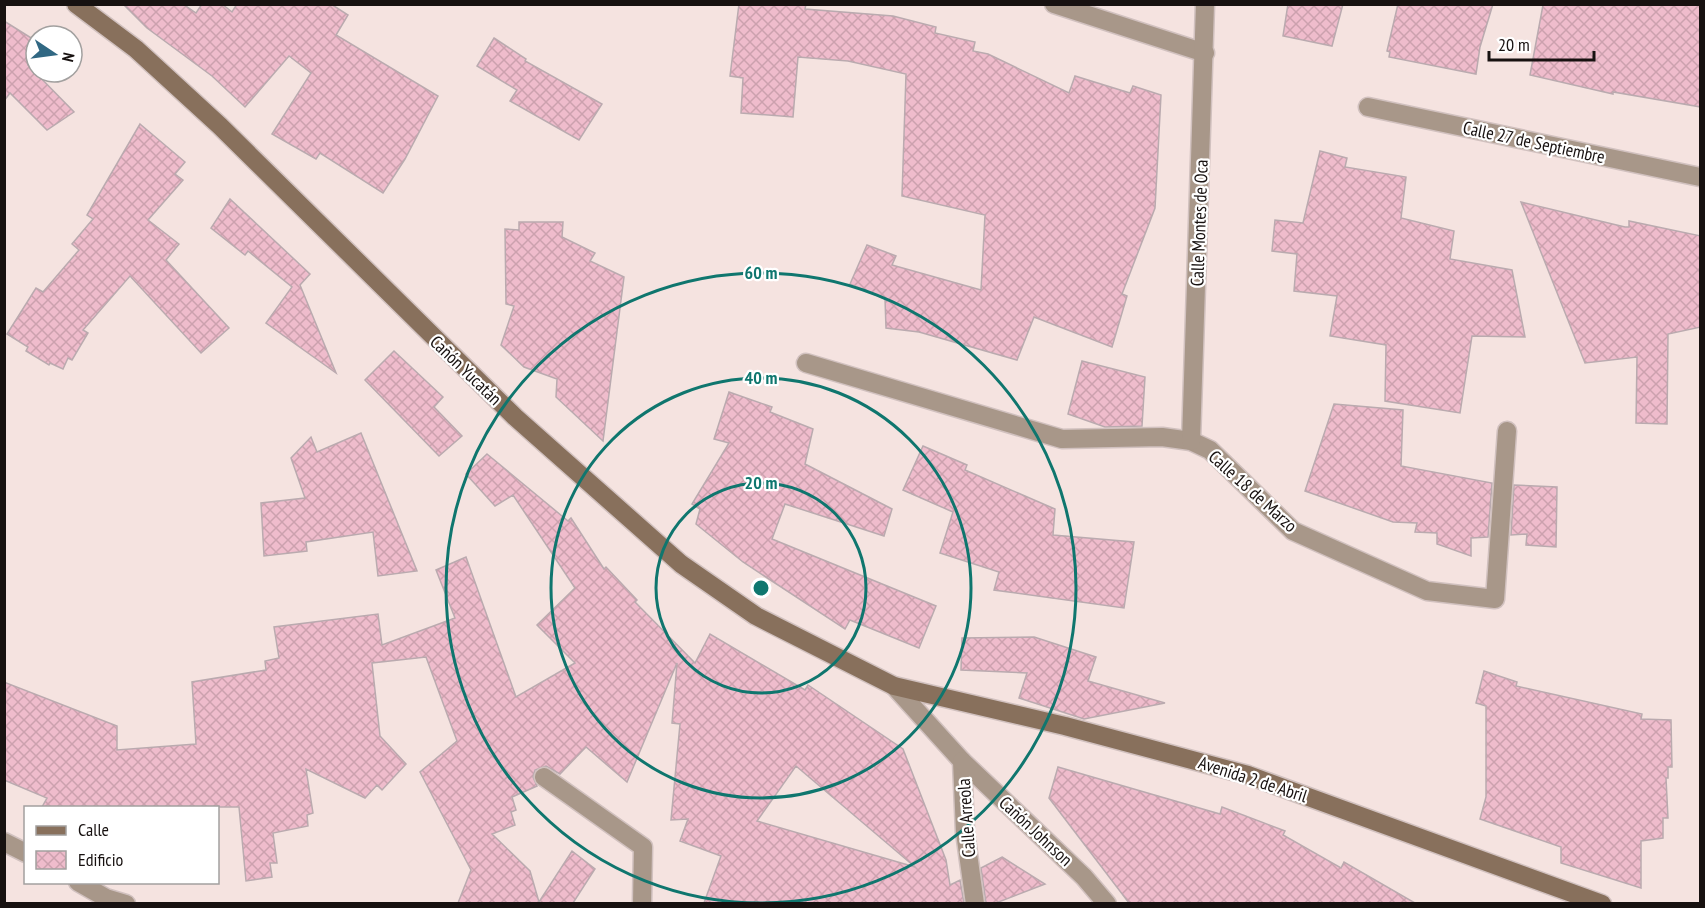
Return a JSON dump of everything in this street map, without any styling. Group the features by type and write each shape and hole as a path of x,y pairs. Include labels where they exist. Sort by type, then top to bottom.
{"street":[{"name":"Cañón Yucatán","path":"76,4 144,56 220,126 515,417 681,564 756,616 894,686"},
{"path":"1054,4 1205,53"},
{"name":"Calle Montes de Oca","path":"1191,441 1205,4"},
{"name":"Calle 27 de Septiembre","path":"1368,107 1701,177"},
{"name":"Calle 18 de Marzo","path":"806,363 1062,438 1162,437 1191,441 1210,450 1293,531 1427,591 1495,599 1507,431"},
{"name":"Calle Arreola","path":"894,686 962,761 965,832 975,903"},
{"name":"Avenida 2 de Abril","path":"894,686 1065,726 1248,775 1602,903"},
{"name":"Cañón Johnson","path":"962,761 1084,877 1107,903"},
{"path":"544,777 643,847 642,903"},
{"path":"4,842 24,852"},
{"path":"82,884 106,898 126,903"}],"building":[{"path":"123,4 183,4 196,13 202,4 222,4 232,12 237,4 331,4 348,15 336,35 438,96 405,159 383,193 320,153 316,159 272,134 311,73 289,56 245,107 212,76 147,28"},
{"path":"739,4 806,4 805,9 893,16 936,27 935,33 975,42 973,51 988,54 1069,93 1075,76 1130,93 1133,86 1161,95 1155,208 1122,294 1127,296 1112,347 1034,317 1017,360 919,332 886,328 885,299 850,284 867,245 896,256 892,265 981,290 985,215 902,196 906,74 848,61 798,57 793,117 741,113 743,78 730,76"},
{"path":"1288,4 1343,4 1332,46 1283,36"},
{"path":"1398,4 1493,4 1480,47 1476,74 1389,57 1390,52 1387,51"},
{"path":"1701,4 1701,107 1613,92 1613,94 1530,75 1543,5"},
{"path":"4,21 24,34 24,84 47,84 74,112 47,130 10,93 4,101"},
{"path":"494,38 526,59 525,61 602,104 579,140 510,101 517,90 477,66"},
{"path":"140,124 185,162 175,174 183,180 148,220 179,244 166,260 229,328 201,353 130,276 83,330 88,333 72,360 68,358 63,369 50,363 49,365 26,351 28,347 7,334 36,288 43,292 79,250 72,244 93,219 87,215"},
{"path":"1320,151 1347,158 1345,167 1406,177 1401,218 1454,231 1450,259 1512,270 1525,337 1472,336 1460,413 1385,401 1386,345 1330,336 1337,296 1294,291 1297,254 1272,251 1275,220 1303,223"},
{"path":"230,199 310,274 300,285 336,373 266,323 292,287 248,251 245,255 211,228"},
{"path":"1521,202 1625,227 1629,227 1629,221 1701,236 1701,327 1668,334 1667,424 1636,423 1637,357 1585,363"},
{"path":"519,222 563,222 562,237 595,253 590,261 624,277 603,441 556,397 557,379 524,367 501,345 514,306 506,304 505,229 519,230"},
{"path":"394,351 443,397 434,407 462,436 439,456 365,380"},
{"path":"1082,361 1145,377 1142,426 1105,427 1068,414"},
{"path":"729,392 772,407 770,412 813,429 805,464 892,509 884,536 785,504 772,539 936,606 919,648 850,620 845,629 743,562 696,524 700,509 692,504 729,443 714,439"},
{"path":"1334,404 1403,410 1401,466 1492,483 1488,537 1471,538 1471,556 1437,544 1437,533 1415,532 1417,523 1393,522 1305,491"},
{"path":"361,433 417,571 378,576 373,532 306,542 307,551 264,556 261,503 305,498 291,458 311,437 317,452"},
{"path":"923,446 967,465 965,470 1055,509 1053,535 1134,542 1124,608 994,590 999,572 940,553 953,512 903,490"},
{"path":"487,454 568,521 571,518 604,569 606,567 637,600 635,602 695,663 710,634 805,690 808,685 903,749 946,860 950,885 960,880 964,903 704,903 721,856 680,841 688,819 671,820 680,724 672,723 677,663 627,782 586,747 560,774 546,766 535,770 533,777 537,786 512,797 516,810 511,812 515,825 492,834 530,871 539,902 572,851 595,869 573,903 458,903 471,870 420,772 457,741 426,657 372,663 380,736 406,764 382,790 377,785 365,798 306,769 313,813 307,815 308,826 273,833 277,863 270,863 272,877 246,881 239,807 43,806 47,798 4,780 4,682 117,726 117,750 196,744 192,682 266,670 265,661 279,658 274,627 378,614 382,645 455,618 436,570 466,557 516,697 575,663 537,625 575,588 513,495 495,506 466,474","holes":["796,766 915,867 757,821"]},
{"path":"1514,485 1557,487 1556,547 1526,545 1527,534 1511,535"},
{"path":"1034,637 1096,657 1088,681 1165,703 1084,719 1019,698 1027,673 961,670 962,638"},
{"path":"1484,671 1517,682 1516,686 1642,714 1641,719 1671,720 1672,767 1668,767 1668,778 1666,778 1668,818 1663,818 1663,838 1641,841 1641,888 1561,863 1561,847 1480,819 1486,797 1486,706 1476,703"},
{"path":"1058,767 1220,814 1222,807 1285,831 1283,835 1341,868 1344,862 1415,903 1129,903 1049,798"},
{"path":"1002,857 1045,884 996,903 986,903 981,868"}]}
